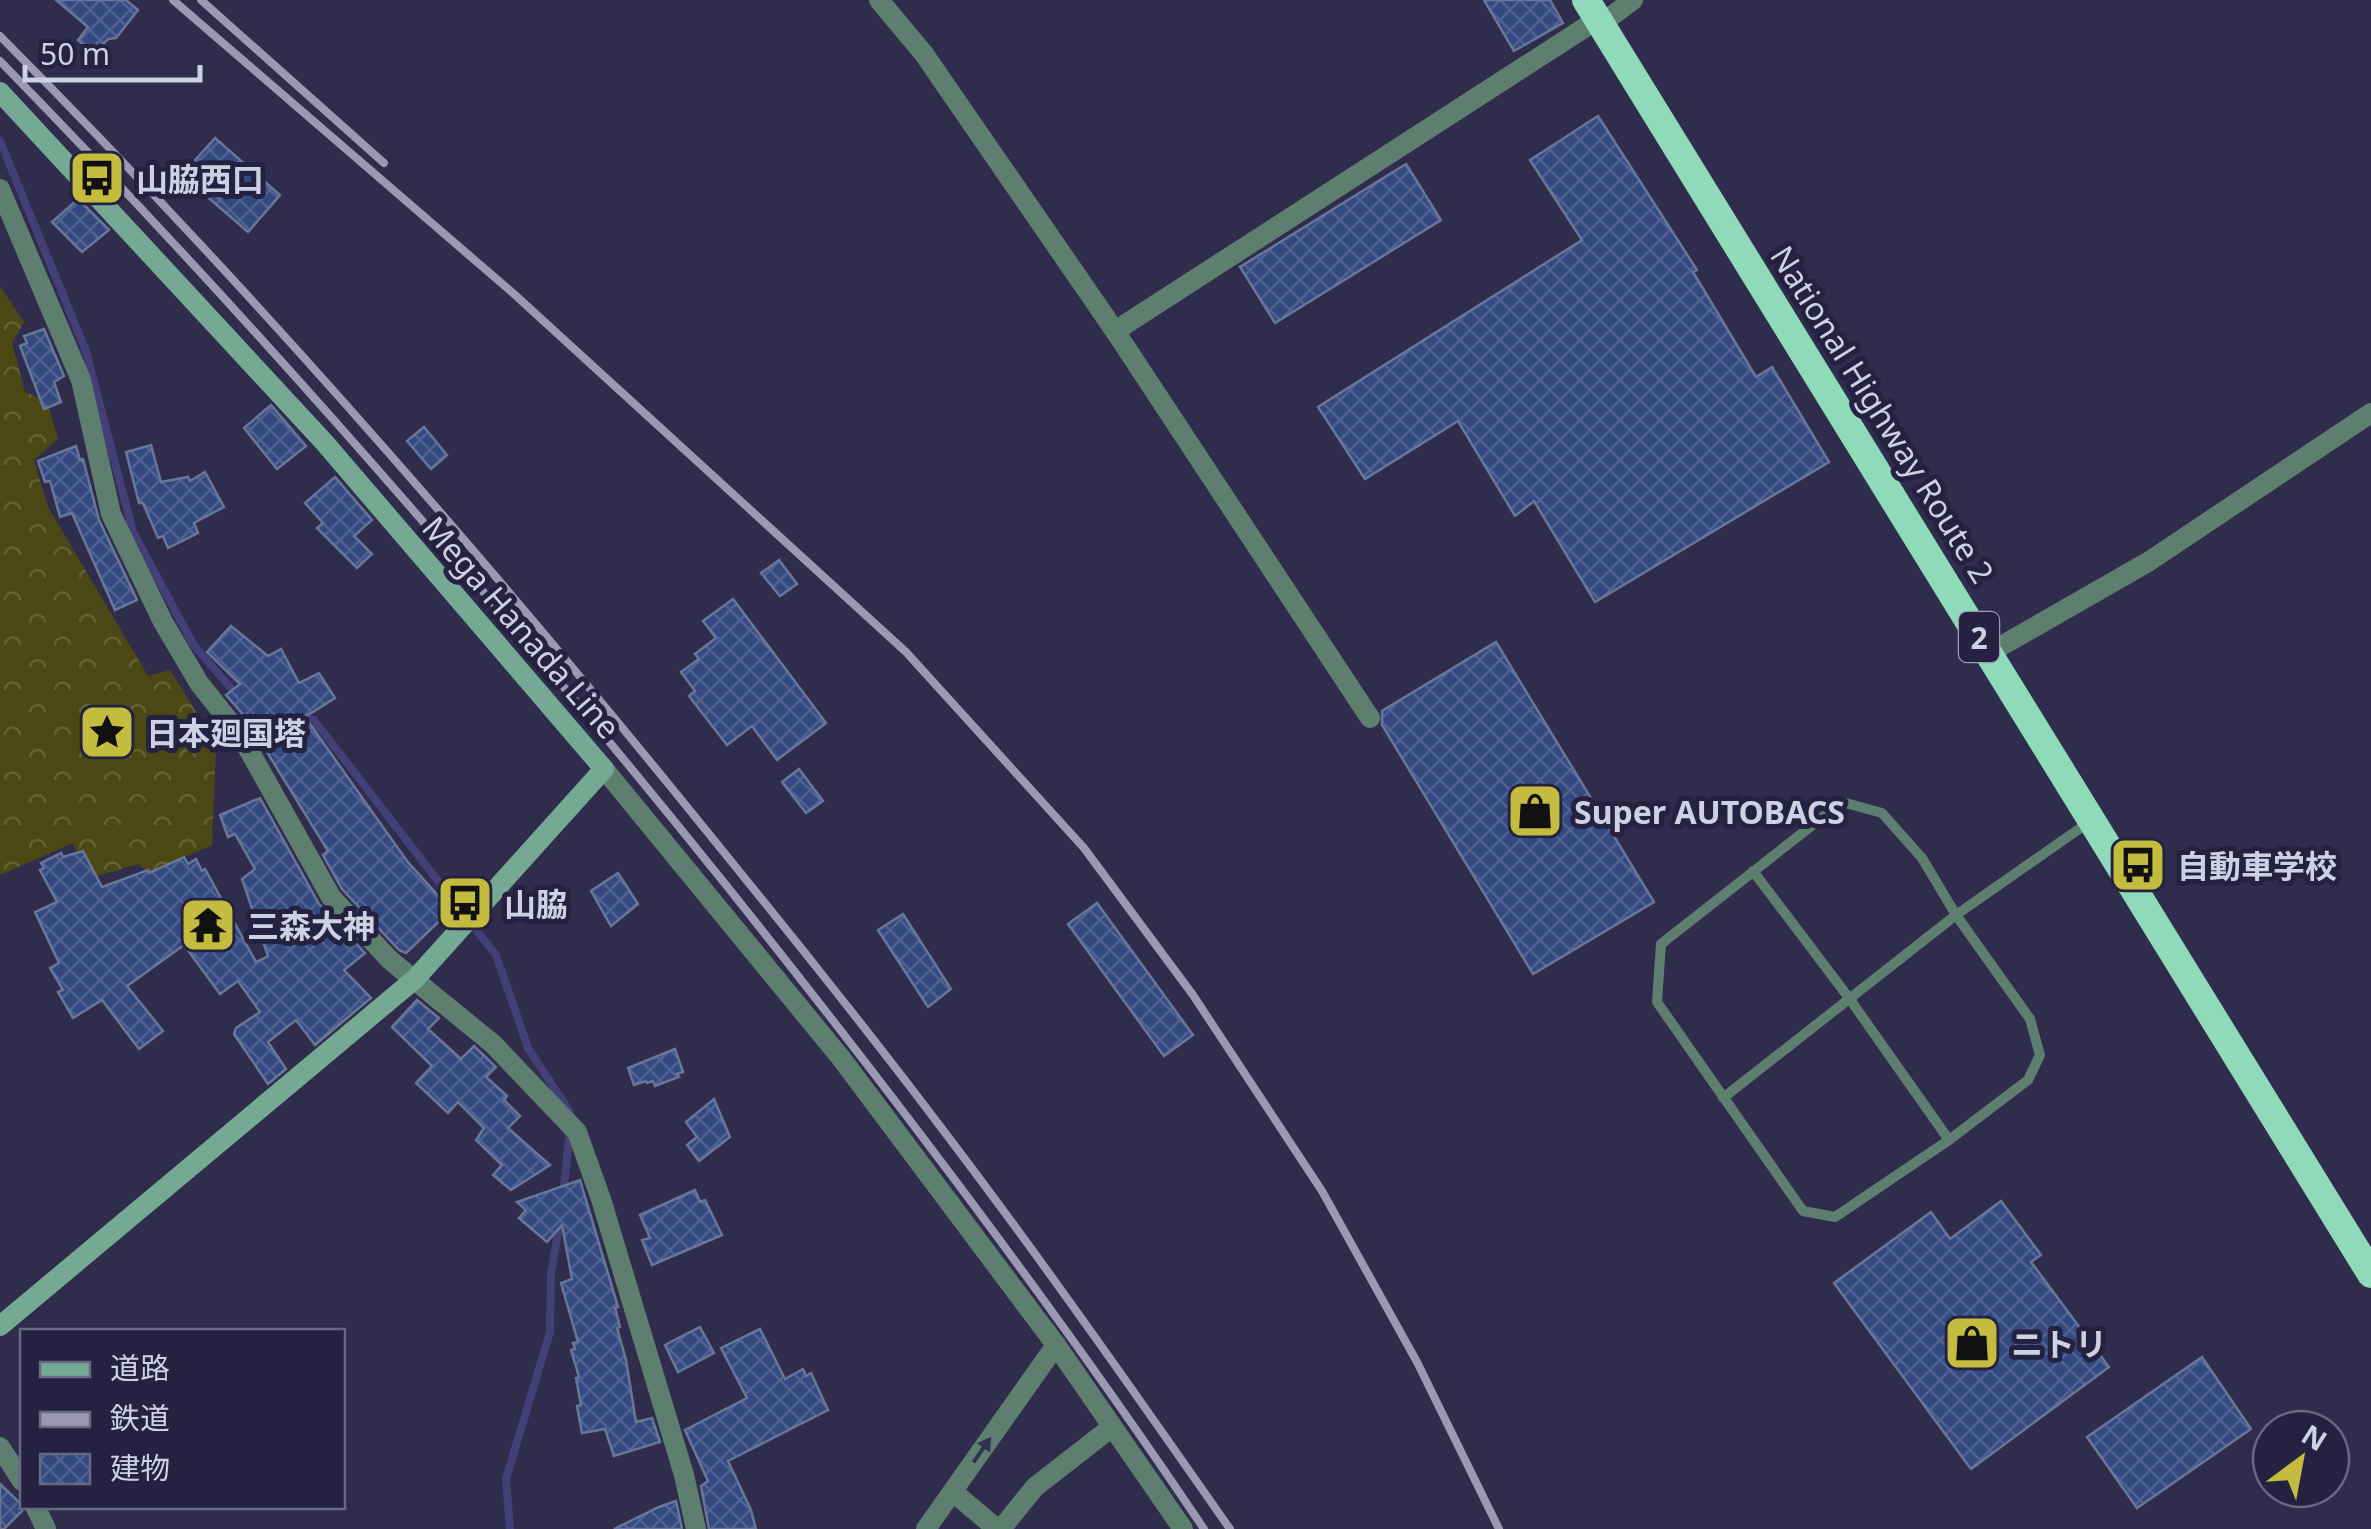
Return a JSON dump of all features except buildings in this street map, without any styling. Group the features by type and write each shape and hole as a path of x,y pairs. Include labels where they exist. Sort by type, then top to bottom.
{"highway":[{"name":"National Highway Route 2","path":"1595,14 2371,1274"}],"main road":[{"name":"Mega Hanada Line","path":"0,92 324,442 604,769 414,979 0,1326"}],"street":[{"path":"879,0 924,54 1115,331 1370,718"},
{"path":"1115,331 1595,14 1633,0"},
{"path":"0,189 81,380 111,514 163,622 199,683 242,736 332,896 390,960 493,1044 576,1132 607,1218 684,1475 696,1529"},
{"path":"1989,652 2148,562 2371,413"},
{"path":"604,769 840,1058 1056,1345 1184,1529"},
{"path":"926,1529 1056,1345"},
{"path":"953,1492 999,1529 1034,1487 1112,1426"},
{"path":"0,1447 20,1478"}],"lane":[{"path":"1842,802 1882,814 1922,858 1956,914 2030,1018 2040,1055 2028,1080 1835,1217 1803,1211 1657,1002 1661,944 1752,871 1842,802"},
{"path":"1723,1098 1956,914 2091,821"},
{"path":"1752,871 1849,998 1948,1140"}],"green space":[{"path":"0,286 24,322 12,343 25,392 47,401 58,439 34,460 48,507 148,676 170,670 216,744 212,845 148,873 139,864 87,879 73,843 0,875"}],"waterway":[{"path":"0,141 86,351 133,532 193,644 240,695"},
{"path":"296,714 314,720 458,907"},
{"path":"477,931 496,955 528,1048 570,1112"},
{"path":"563,1196 570,1130"},
{"path":"510,1529 506,1479 550,1332 551,1273 560,1220"}],"railway":[{"path":"173,0 514,294 906,652 1084,848 1193,995 1322,1191 1417,1362 1499,1529"},
{"path":"201,0 384,163"},
{"path":"0,36 269,319 610,712 915,1093 1230,1529"},
{"path":"0,61 189,260 373,464 640,779 972,1202 1204,1529"}],"place":[{"name":"山脇西口","path":"97,178"},
{"name":"日本廻国塔","path":"107,732"},
{"name":"Super AUTOBACS","path":"1535,811"},
{"name":"自動車学校","path":"2138,865"},
{"name":"山脇","path":"465,903"},
{"name":"三森大神","path":"208,925"},
{"name":"ニトリ","path":"1972,1343"}]}
